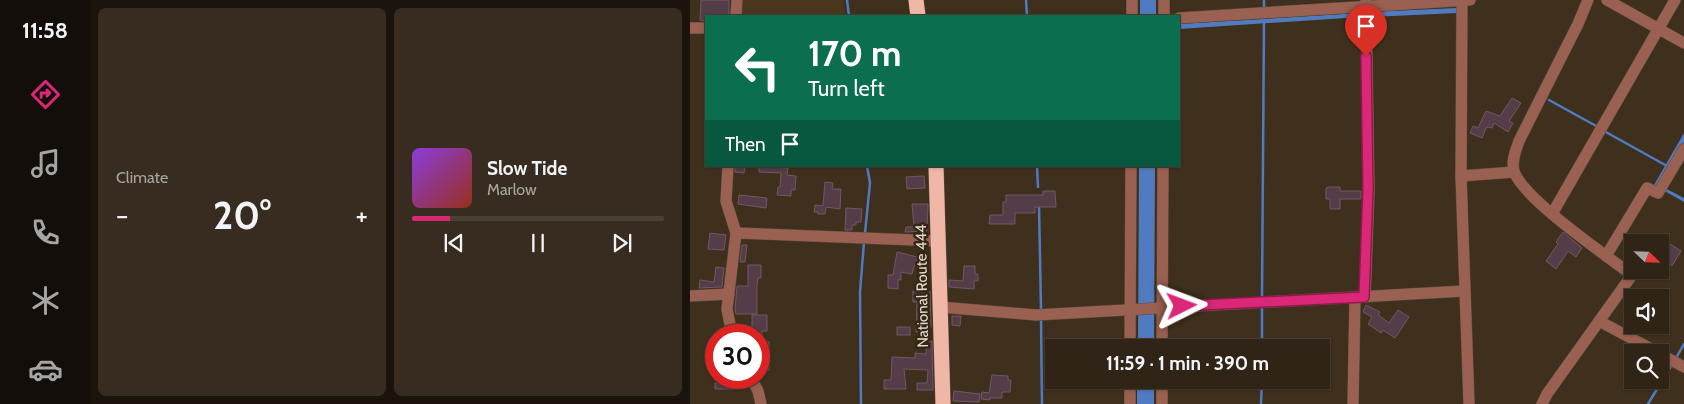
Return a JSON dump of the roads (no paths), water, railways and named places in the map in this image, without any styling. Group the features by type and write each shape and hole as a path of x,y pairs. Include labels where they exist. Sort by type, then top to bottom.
{"highway":[{"path":"916,0 918,15"},
{"name":"National Route 444","path":"936,167 943,404"}],"street":[{"path":"736,15 737,0"},
{"path":"1132,0 1132,15"},
{"path":"1164,0 1164,15"},
{"path":"1462,0 1461,176 1469,404"},
{"path":"1180,18 1366,9 1470,0"},
{"path":"1542,404 1547,394 1632,275 1552,214 1526,189 1514,172 1514,155 1519,140 1578,24 1588,0"},
{"path":"1607,0 1684,43"},
{"path":"1552,214 1675,0"},
{"path":"1353,404 1368,190 1366,9"},
{"path":"690,28 705,28"},
{"path":"1606,256 1647,188 1658,193 1684,149"},
{"path":"728,167 726,201 736,234 728,294 727,309 730,324"},
{"path":"1131,167 1133,309 1131,339"},
{"path":"1162,339 1160,307 1163,167"},
{"path":"1461,176 1514,172"},
{"path":"736,234 939,241"},
{"path":"940,307 1036,315 1464,291"},
{"path":"690,296 728,294"},
{"path":"1599,321 1642,344"},
{"path":"1669,359 1684,368"},
{"path":"757,389 761,404"},
{"path":"1130,389 1130,404"},
{"path":"1162,389 1162,404"}],"water":[{"path":"1140,0 1156,0 1156,15 1140,15"},
{"path":"1457,8 1457,13 1370,17 1370,12"},
{"path":"1361,13 1361,17 1180,29 1180,24"},
{"path":"1684,133 1684,142 1659,185 1684,198 1684,202 1654,185"},
{"path":"1139,167 1155,167 1154,339 1138,339"},
{"path":"1137,389 1154,389 1154,404 1137,404"}],"waterway":[{"path":"847,0 849,15"},
{"path":"1026,0 1027,15"},
{"path":"1264,0 1264,9"},
{"path":"1262,297 1264,21"},
{"path":"1549,100 1598,127"},
{"path":"1604,131 1667,166"},
{"path":"865,233 870,183 867,167"},
{"path":"1037,167 1038,187"},
{"path":"1039,205 1041,309"},
{"path":"861,404 860,292 864,242"},
{"path":"1262,307 1262,339"},
{"path":"1041,318 1042,404"},
{"path":"1676,358 1684,344"},
{"path":"1648,404 1671,366"},
{"path":"1261,404 1262,389"}]}
